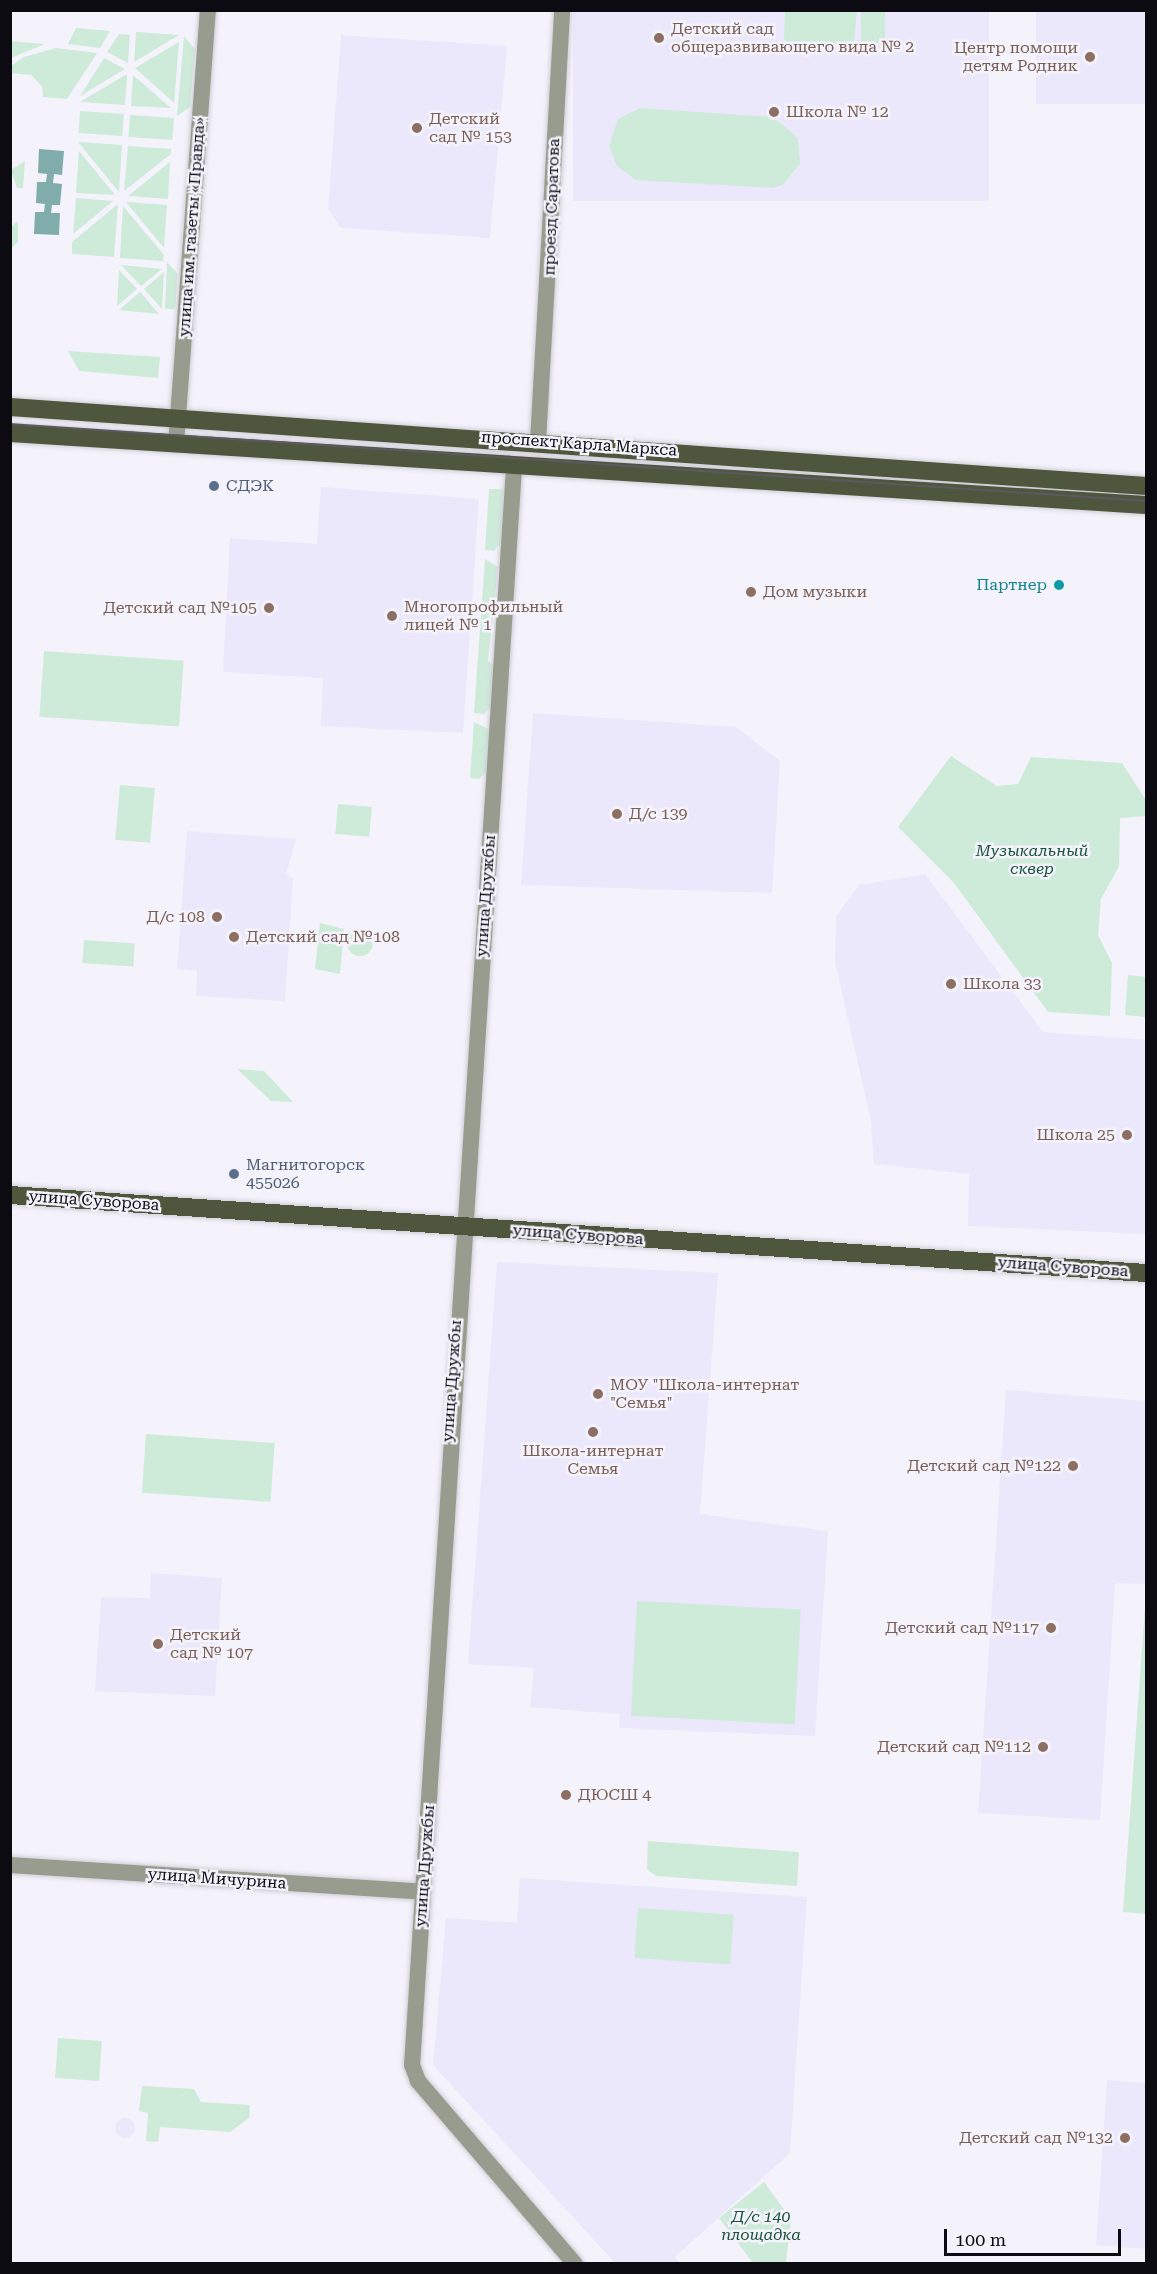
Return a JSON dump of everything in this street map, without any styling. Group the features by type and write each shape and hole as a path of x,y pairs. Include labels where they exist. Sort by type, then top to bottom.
{"main road":[{"name":"проспект Карла Маркса","path":"10,407 516,440 1146,486"},
{"name":"проспект Карла Маркса","path":"10,433 1146,505"},
{"name":"улица Дружбы","path":"514,466 516,440"},
{"path":"536,468 538,442"},
{"name":"улица Суворова","path":"10,1195 1146,1273"}],"street":[{"name":"улица им. газеты «Правда»","path":"176,444 208,10"},
{"name":"проезд Саратова","path":"538,442 542,404 562,10"},
{"name":"улица Дружбы","path":"514,466 463,1226 423,1892 411,2043 418,2081 574,2264"},
{"name":"улица Мичурина","path":"10,1865 423,1892"}],"shaded area":[{"name":"Школа № 12","path":"573,11 989,11 989,201 573,201"},
{"name":"Центр помощи детям Родник","path":"1036,11 1146,11 1146,104 1036,104"},
{"name":"Детский сад № 153","path":"341,35 507,46 490,238 341,228 328,209"},
{"path":"39,149 64,151 62,175 54,174 53,183 62,184 60,205 52,205 51,213 60,213 59,235 34,234 35,212 44,212 45,204 36,203 37,182 46,182 47,174 38,173"},
{"name":"Многопрофильный лицей № 1","path":"321,487 479,499 463,733 321,726 323,678 223,672 230,538 317,544"},
{"path":"533,713 736,727 780,761 772,893 521,885"},
{"name":"Детский сад №108","path":"187,831 296,839 286,874 293,878 285,1001 196,996 197,971 177,969"},
{"path":"925,874 1043,1032 1146,1040 1146,1234 968,1226 969,1174 874,1164 871,1121 835,962 836,916 859,885"},
{"name":"МОУ \"Школа-интернат \"Семья\"","path":"497,1262 718,1273 700,1514 828,1531 815,1736 619,1728 620,1714 530,1707 534,1668 468,1664"},
{"path":"1006,1390 1146,1401 1146,1584 1115,1583 1100,1820 978,1813"},
{"name":"Детский сад № 107","path":"151,1573 222,1578 215,1696 95,1691 101,1597 150,1598"},
{"path":"520,1878 807,1897 790,2153 675,2257 680,2263 615,2263 433,2065 446,1918 517,1923"},
{"name":"Детский сад №132","path":"1107,2080 1146,2083 1146,2249 1096,2245"},
{"path":"125,2118 132,2121 135,2128 132,2135 125,2138 118,2135 115,2128 118,2121"}],"green space":[{"path":"785,11 857,11 854,41 848,47 790,45 784,39"},
{"path":"861,11 885,11 885,43 861,43"},
{"path":"76,28 110,31 100,48 68,44"},
{"path":"136,32 179,35 134,62"},
{"path":"119,34 130,35 128,63 107,52"},
{"path":"184,36 195,49 190,107 177,116"},
{"path":"11,41 45,44 11,58"},
{"path":"179,42 174,103 135,68"},
{"path":"56,48 97,53 67,99 43,97 42,86 31,75 11,73 11,66 24,57"},
{"path":"104,58 125,69 80,96"},
{"path":"127,74 125,105 80,102"},
{"path":"133,75 171,108 131,106"},
{"path":"640,108 773,117 798,138 800,163 784,184 773,188 636,180 617,166 609,146 618,119"},
{"path":"80,111 124,114 122,136 78,133"},
{"path":"130,115 174,118 172,140 128,137"},
{"path":"78,142 122,145 119,192"},
{"path":"128,146 171,149 171,154 124,191"},
{"path":"79,151 115,195 76,193"},
{"path":"25,161 23,188 17,188 11,170"},
{"path":"170,162 168,199 128,196"},
{"path":"76,198 113,201 73,234"},
{"path":"126,202 167,205 164,248"},
{"path":"118,204 114,257 72,254 72,242"},
{"path":"123,206 164,255 163,261 120,258"},
{"path":"18,221 18,242 11,249 11,227"},
{"path":"167,262 178,274 175,309 165,309"},
{"path":"121,265 162,269 141,286"},
{"path":"119,270 137,289 117,306"},
{"path":"164,272 162,309 144,289"},
{"path":"140,292 159,314 119,310"},
{"path":"68,351 160,357 158,378 79,371"},
{"path":"489,489 504,489 501,543 494,551 485,550"},
{"path":"485,559 498,567 488,661 493,664 491,706 484,714 474,713"},
{"path":"44,651 184,661 179,727 39,717"},
{"path":"474,722 490,730 486,772 479,779 470,778"},
{"name":"Музыкальный сквер","path":"951,756 997,786 1018,784 1031,757 1122,763 1146,800 1146,816 1120,818 1119,866 1101,899 1098,935 1112,963 1110,1016 1048,1012 954,883 898,827"},
{"path":"120,785 155,788 150,843 115,840"},
{"path":"338,804 372,807 369,837 335,834"},
{"path":"320,923 344,929 340,974 315,969"},
{"path":"360,930 369,934 373,943 369,952 360,956 351,952 347,943 351,934"},
{"path":"84,940 135,944 133,967 82,963"},
{"path":"1128,975 1146,977 1146,1017 1125,1015"},
{"path":"237,1069 264,1071 293,1102 271,1101"},
{"path":"146,1434 275,1443 271,1502 142,1493"},
{"path":"637,1601 801,1610 795,1724 631,1716"},
{"path":"1146,1607 1146,1914 1123,1912"},
{"path":"648,1841 799,1852 797,1886 656,1876 647,1869"},
{"path":"638,1908 734,1915 730,1965 635,1958"},
{"path":"58,2038 102,2041 99,2081 55,2078"},
{"path":"142,2086 194,2089 201,2102 250,2105 249,2118 230,2132 160,2127 158,2142 146,2141 148,2113 139,2111"},
{"name":"Д/с 140 площадка","path":"764,2182 791,2219 786,2263 753,2263 719,2218"}],"tram line":[{"path":"10,424 1146,501"}],"place":[{"name":"Детский сад общеразвивающего вида № 2","path":"659,38"},
{"name":"Центр помощи детям Родник","path":"1090,57"},
{"name":"Школа № 12","path":"774,112"},
{"name":"Детский сад № 153","path":"417,128"},
{"name":"СДЭК","path":"214,486"},
{"name":"Партнер","path":"1059,585"},
{"name":"Дом музыки","path":"751,592"},
{"name":"Детский сад №105","path":"269,608"},
{"name":"Многопрофильный лицей № 1","path":"392,616"},
{"name":"Д/с 139","path":"617,814"},
{"name":"Д/с 108","path":"217,917"},
{"name":"Детский сад №108","path":"234,937"},
{"name":"Школа 33","path":"951,984"},
{"name":"Школа 25","path":"1127,1135"},
{"name":"Магнитогорск 455026","path":"234,1174"},
{"name":"МОУ \"Школа-интернат \"Семья\"","path":"598,1394"},
{"name":"Школа-интернат Семья","path":"593,1432"},
{"name":"Детский сад №122","path":"1073,1466"},
{"name":"Детский сад №117","path":"1051,1628"},
{"name":"Детский сад № 107","path":"158,1644"},
{"name":"Детский сад №112","path":"1043,1747"},
{"name":"ДЮСШ 4","path":"566,1795"},
{"name":"Детский сад №132","path":"1125,2138"}]}
